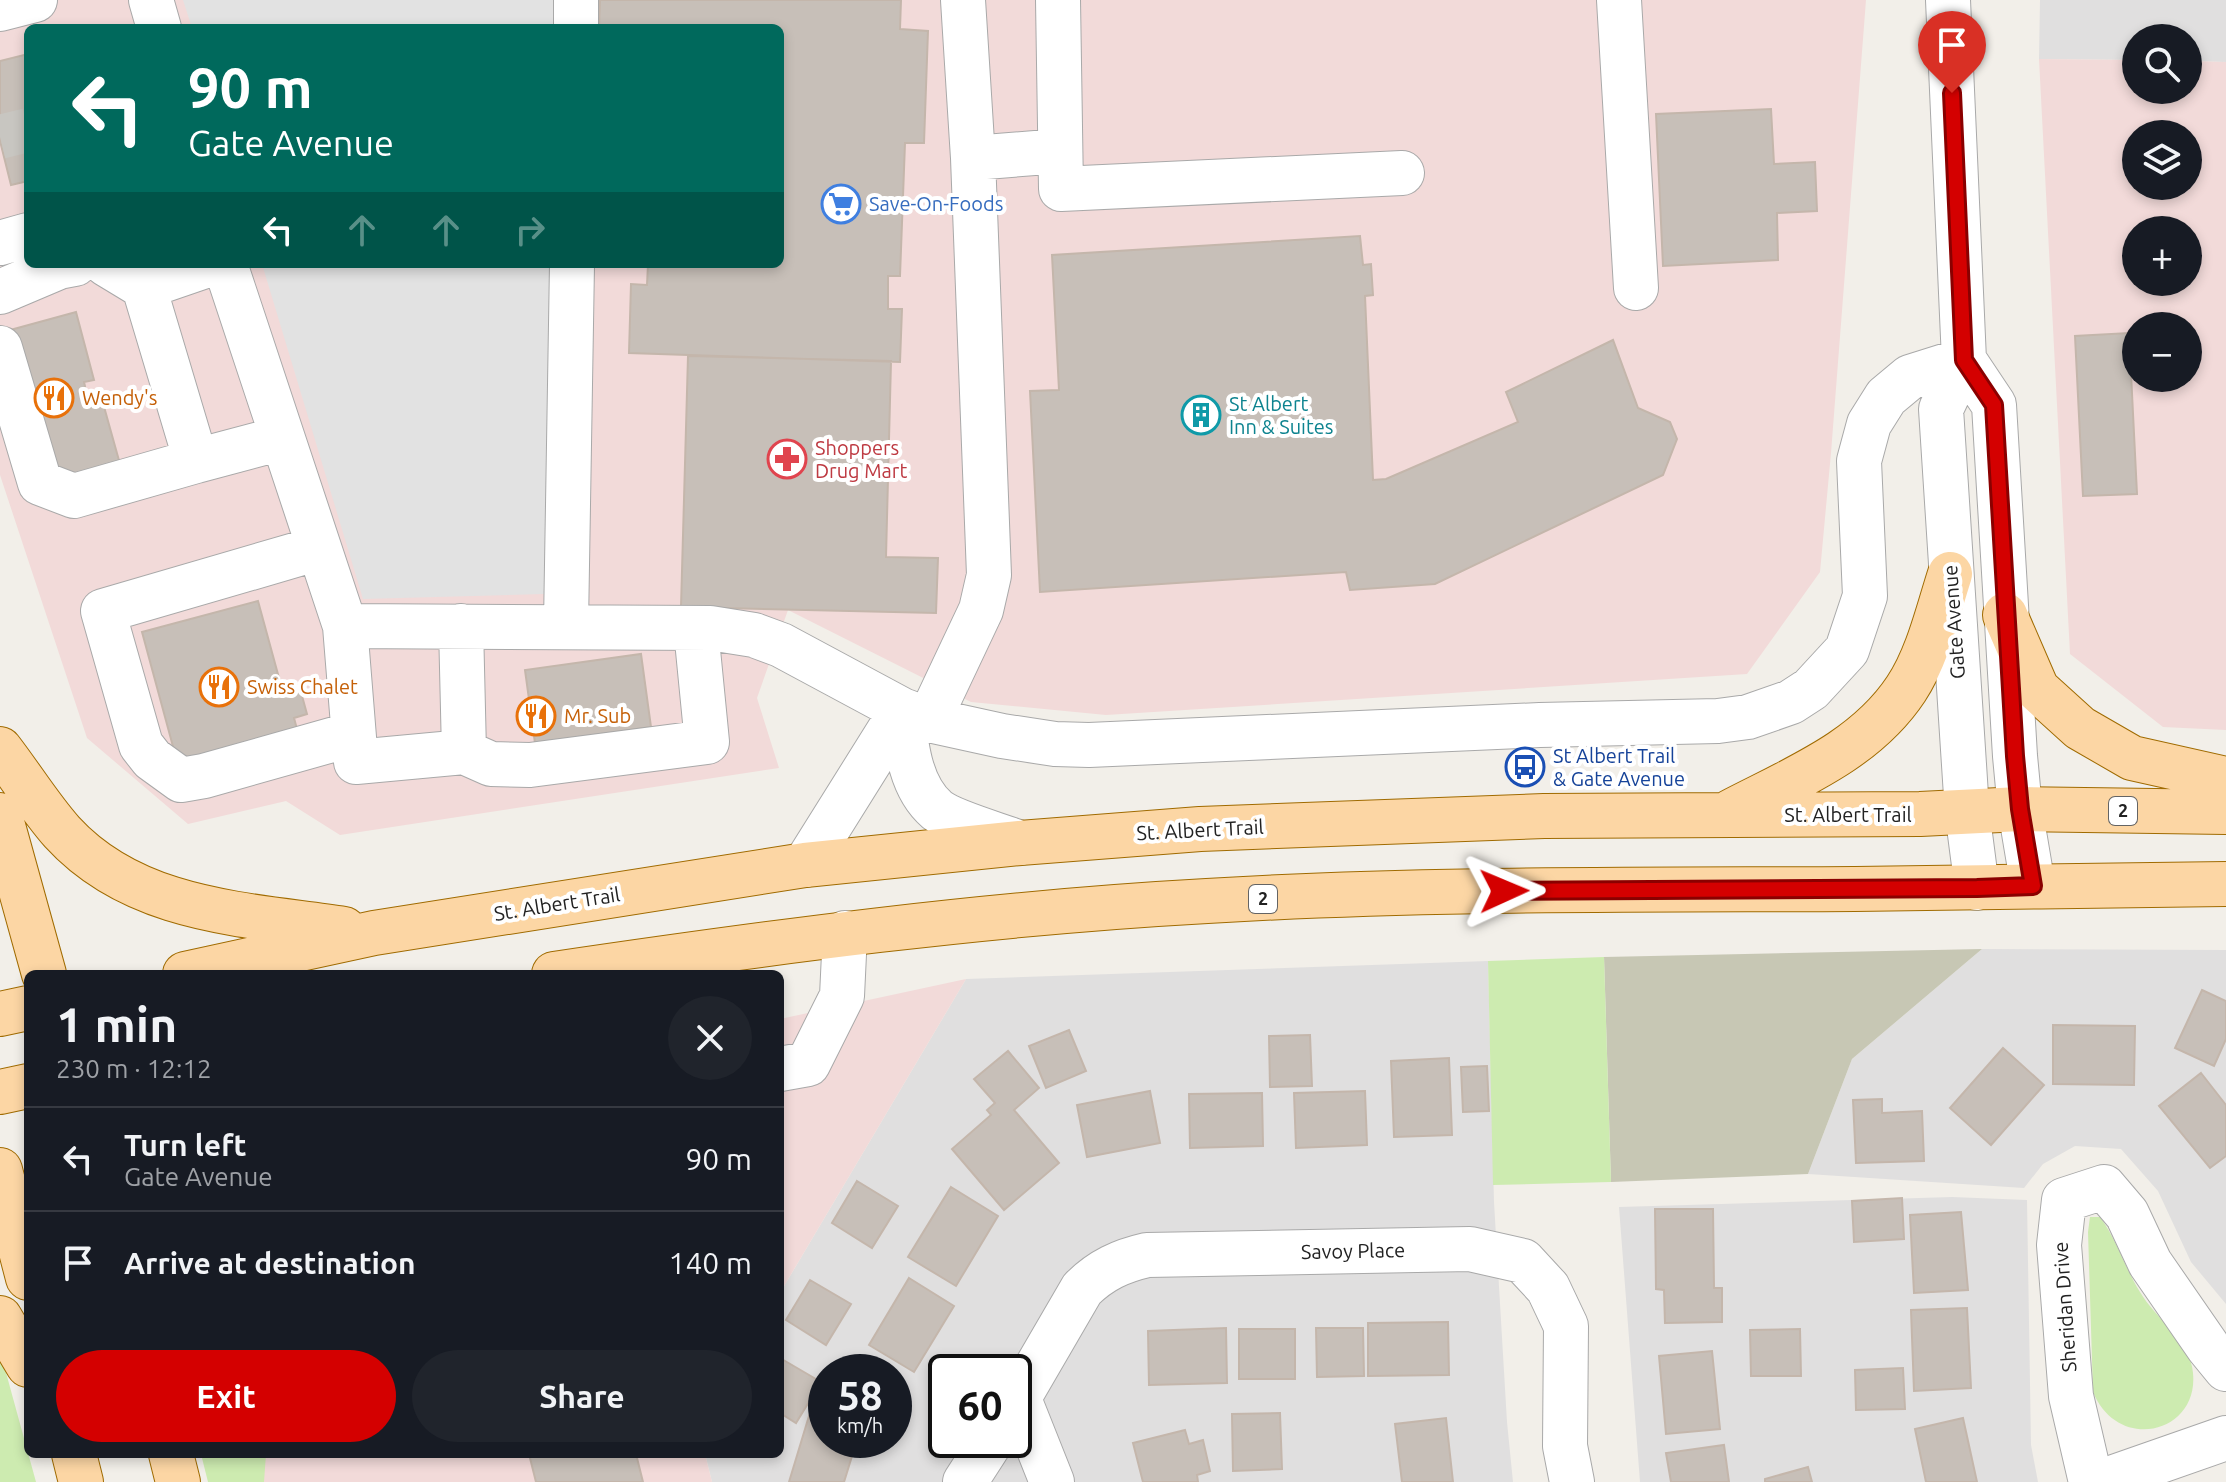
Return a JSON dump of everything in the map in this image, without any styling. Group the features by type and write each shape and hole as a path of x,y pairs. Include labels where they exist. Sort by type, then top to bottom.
{"main road":[{"path":"1723,815 1822,764 1860,740 1885,716 1907,688 1919,664 1950,574"},
{"path":"2005,615 2037,689 2080,728 2132,758 2226,779"},
{"path":"0,749 63,833 108,870 134,886 192,906 374,933"},
{"name":"St. Albert Trail","path":"203,970 374,933 805,865 1020,843 1200,829 1544,816 1920,814 2020,809 2226,812"},
{"path":"0,815 43,970"},
{"name":"2","path":"582,970 845,933 1046,912 1210,901 1534,890 2226,884"},
{"path":"0,1014 24,1009"},
{"path":"0,1092 24,1087"},
{"path":"0,1170 24,1263"},
{"path":"0,1318 24,1358"},
{"path":"75,1458 81,1482"},
{"path":"172,1458 178,1482"}],"street":[{"path":"0,9 35,0"},
{"path":"151,0 158,24"},
{"path":"576,0 576,24"},
{"path":"805,865 916,715 981,610 989,575 973,158 963,0"},
{"path":"1058,0 1061,189 1402,173"},
{"path":"1619,0 1636,288"},
{"name":"Gate Avenue","path":"1948,0 1964,360 1941,409 1967,811 1977,888"},
{"path":"973,158 1060,151"},
{"path":"0,243 24,236"},
{"path":"0,292 57,268"},
{"path":"113,268 144,287 196,461"},
{"path":"144,287 199,268"},
{"path":"226,268 345,626 356,762 464,752 491,764 530,765 707,742 696,630"},
{"path":"566,625 572,268"},
{"path":"0,348 40,483 74,496 282,438"},
{"path":"345,626 710,628 754,635 781,645 916,715 1002,736 1089,745 1540,725 1718,721 1748,717 1773,710 1811,689 1847,650 1857,626 1865,596 1859,461 1877,407 1910,377 1964,360 1994,405 2005,615 2020,809 2033,886"},
{"path":"319,548 103,611 141,745 152,759 181,780 353,734"},
{"path":"461,626 464,752"},
{"path":"916,715 907,750 923,790 937,810 1020,843"},
{"path":"784,1068 808,1064 842,996 845,933"},
{"name":"Sheridan Drive","path":"2091,1482 2071,1396 2059,1245 2064,1200 2104,1187 2127,1214 2150,1263 2226,1369"},
{"name":"Savoy Place","path":"1032,1375 1082,1289 1095,1277 1128,1259 1147,1255 1470,1249 1523,1261 1548,1288 1566,1326 1565,1446 1572,1482"},
{"name":"Savoy Place","path":"1032,1438 1052,1482"},
{"path":"2100,1482 2226,1438"},
{"path":"965,1482 980,1458"}],"shaded area":[{"path":"0,0 1866,0 1820,572 1747,674 1106,715 971,702 788,610 757,698 779,768 340,835 286,801 188,824 87,738 0,475"},
{"path":"183,0 557,0 556,24 191,24"},
{"path":"2040,0 2226,0 2226,62 2202,61 2202,24 2122,24 2122,60 2039,59"},
{"path":"2039,59 2122,60 2122,104 2202,104 2202,61 2226,62 2226,730 2163,727 2070,654"},
{"path":"263,268 551,268 544,594 363,599"},
{"path":"1982,949 2226,950 2226,1304 2191,1262 2158,1191 2121,1149 2075,1146 2043,1164 2024,1188 1808,1174 1852,1059"},
{"path":"1982,949 1852,1059 1808,1174 1611,1182 1604,957"},
{"path":"1488,961 1494,1202 1513,1482 712,1482 706,1458 784,1458 784,1286 966,979"},
{"path":"966,979 784,1286 784,1018"},
{"path":"1952,1197 2027,1200 2031,1445 2038,1482 1640,1482 1619,1207"},
{"path":"234,1458 706,1458 712,1482 240,1482"}],"green space":[{"path":"1604,957 1611,1182 1493,1185 1488,961"},
{"path":"2090,1217 2100,1217 2140,1292 2179,1341 2191,1362 2191,1394 2183,1410 2171,1422 2155,1428 2137,1429 2120,1423 2105,1411 2093,1392"},
{"path":"0,1357 24,1438 24,1458 29,1458 36,1482 0,1482"},
{"path":"202,1458 266,1458 264,1482 208,1482"}],"building":[{"name":"Save-On-Foods","path":"600,0 901,0 900,29 928,31 924,143 905,143 900,276 888,276 888,309 902,309 900,362 629,353 631,284 647,285 648,268 784,268 784,24 599,24"},
{"path":"24,55 24,182 11,185 0,141 0,61"},
{"path":"1771,109 1774,164 1815,162 1817,211 1777,213 1778,260 1663,266 1656,114"},
{"name":"St Albert Inn & Suites","path":"1360,236 1363,265 1371,264 1373,295 1365,296 1373,480 1386,479 1518,422 1506,392 1613,340 1638,408 1670,422 1677,439 1663,475 1435,584 1350,590 1346,572 1040,592 1030,391 1059,390 1052,255"},
{"name":"Wendy's","path":"76,312 94,380 84,382 88,399 101,396 120,464 56,482 3,332"},
{"path":"2122,333 2122,392 2132,392 2137,494 2083,496 2075,336"},
{"name":"Shoppers Drug Mart","path":"688,356 891,361 886,557 938,558 936,613 681,607"},
{"name":"Swiss Chalet","path":"258,601 282,689 299,685 307,714 294,718 301,744 181,776 142,632"},
{"path":"641,654 651,727 535,743 525,670"},
{"path":"2202,990 2226,1001 2226,1039 2214,1066 2175,1048"},
{"path":"2053,1025 2135,1026 2134,1085 2053,1084"},
{"path":"1069,1030 1086,1071 1046,1088 1029,1046"},
{"path":"1310,1035 1312,1086 1270,1087 1269,1036"},
{"path":"2003,1048 2044,1085 1991,1145 1950,1108"},
{"path":"1008,1051 1039,1088 1014,1110 1059,1163 1004,1210 952,1149 991,1115 987,1110 995,1103 974,1079"},
{"path":"1449,1058 1452,1135 1394,1137 1391,1061"},
{"path":"1487,1066 1489,1111 1463,1112 1461,1067"},
{"path":"2201,1073 2226,1105 2226,1156 2210,1168 2159,1106"},
{"path":"1150,1091 1160,1143 1087,1157 1077,1105"},
{"path":"1365,1091 1367,1145 1296,1148 1294,1093"},
{"path":"1262,1093 1263,1146 1190,1148 1189,1094"},
{"path":"1882,1099 1882,1113 1922,1111 1924,1161 1856,1163 1853,1100"},
{"path":"857,1181 898,1206 872,1248 832,1223"},
{"path":"951,1187 998,1216 956,1286 908,1257"},
{"path":"1902,1198 1904,1239 1854,1242 1852,1201"},
{"path":"1655,1209 1713,1209 1714,1288 1722,1288 1722,1322 1665,1323 1664,1290 1656,1289"},
{"path":"1961,1212 1968,1290 1914,1293 1910,1215"},
{"path":"909,1278 954,1306 914,1372 912,1354 884,1354 869,1345"},
{"path":"810,1280 851,1304 826,1345 786,1320"},
{"path":"1967,1308 1971,1388 1914,1391 1911,1310"},
{"path":"1448,1322 1449,1375 1368,1376 1368,1323"},
{"path":"1226,1328 1227,1383 1149,1385 1148,1331"},
{"path":"1316,1328 1363,1328 1364,1376 1317,1377"},
{"path":"1239,1329 1295,1329 1295,1379 1239,1379"},
{"path":"1800,1329 1801,1376 1751,1376 1750,1330"},
{"path":"1712,1351 1720,1429 1666,1434 1659,1356"},
{"path":"784,1360 808,1374 808,1403 796,1423 784,1416"},
{"path":"1903,1368 1905,1409 1856,1410 1855,1370"},
{"path":"1280,1413 1282,1469 1233,1471 1232,1414"},
{"path":"1446,1418 1453,1482 1402,1482 1395,1424"},
{"path":"1963,1418 1977,1482 1926,1482 1915,1429"},
{"path":"808,1419 808,1458 851,1458 844,1482 789,1482"},
{"path":"1185,1430 1189,1444 1203,1440 1210,1471 1197,1475 1198,1482 1143,1482 1133,1443"},
{"path":"1724,1445 1729,1482 1671,1482 1666,1453"},
{"path":"530,1458 637,1458 643,1482 536,1482"},
{"path":"1808,1467 1812,1482 1765,1482 1765,1479"}],"tunnel":[{"path":"0,137 24,131"}],"place":[{"name":"Save-On-Foods","path":"841,204"},
{"name":"Wendy's","path":"54,398"},
{"name":"St Albert Inn & Suites","path":"1201,415"},
{"name":"Shoppers Drug Mart","path":"787,459"},
{"name":"Swiss Chalet","path":"219,687"},
{"name":"Mr. Sub","path":"536,716"},
{"name":"St Albert Trail & Gate Avenue","path":"1525,767"}],"route":[{"path":"1504,891 2033,886 2015,756 1994,405 1964,360 1952,93"}]}
